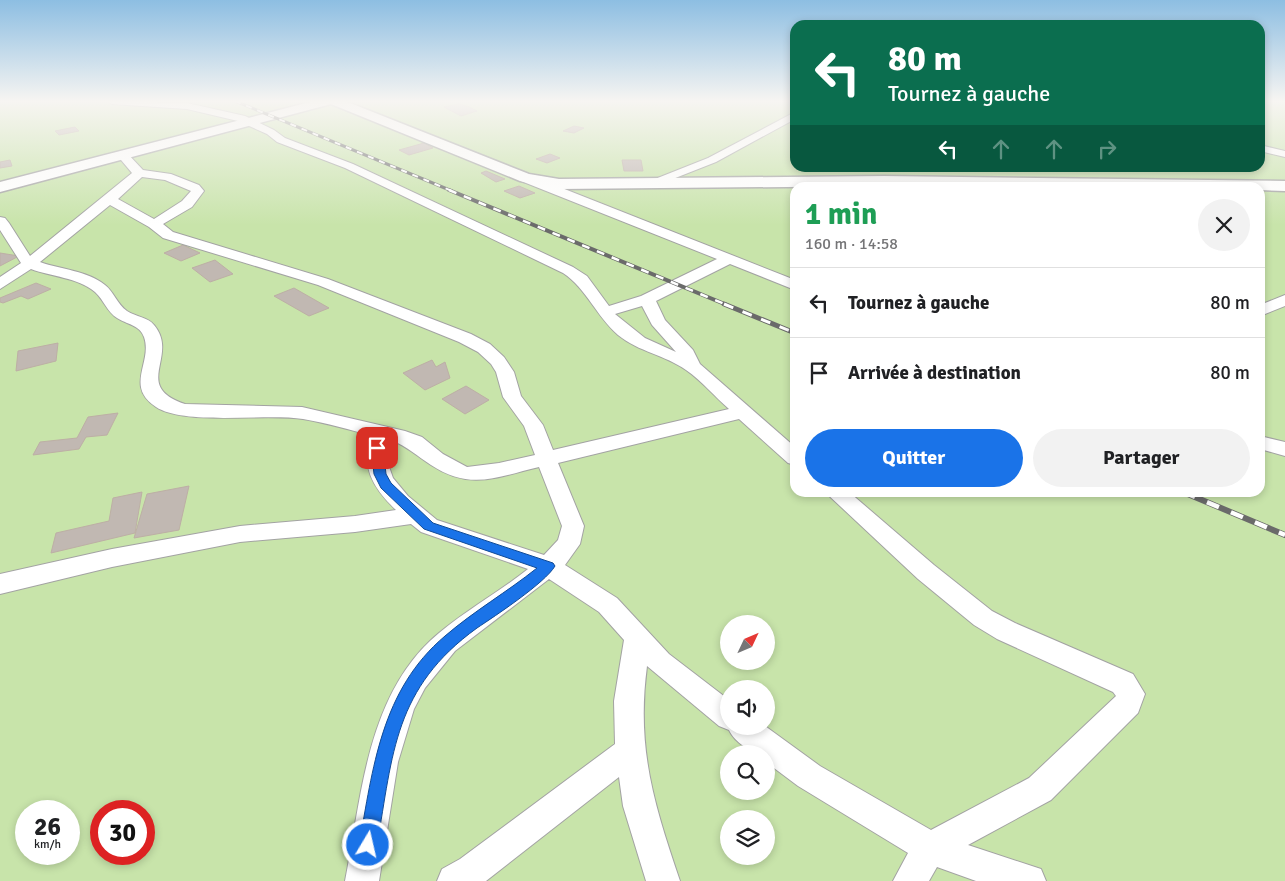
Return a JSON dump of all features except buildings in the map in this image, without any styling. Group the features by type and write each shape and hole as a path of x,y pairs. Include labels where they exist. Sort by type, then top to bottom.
{"street":[{"path":"0,187 170,142"},
{"path":"287,142 349,166 386,186 568,270 582,280 605,312 619,327 639,342 692,366 790,454"},
{"path":"436,142 790,283"},
{"path":"651,183 718,157 745,142"},
{"path":"1265,149 1285,154"},
{"path":"122,154 139,173 172,179 195,188 198,192 187,204 154,224"},
{"path":"0,284 30,263 139,173"},
{"path":"525,178 571,185 1000,182"},
{"path":"1265,186 1285,186"},
{"path":"110,198 126,210 154,224 160,231 181,240 305,276 477,344 491,354 505,372 512,397 533,425 573,526 572,537 568,545 548,566 517,593 451,639 433,656 402,700 386,745 362,881"},
{"path":"0,221 10,231 17,248 30,263 88,280 105,293 115,310 148,329 153,339 151,391 162,404 183,410 302,413 415,442 436,460 456,471 467,474 499,470 742,412"},
{"path":"605,312 647,299 729,259"},
{"path":"647,299 658,322 687,354 692,366"},
{"path":"1265,308 1285,300"},
{"path":"385,433 377,448 380,474 386,486 414,515 429,526 548,566 608,605 621,617 637,638 660,662 720,710"},
{"path":"1265,443 1285,449"},
{"path":"841,497 926,572 983,618 1006,631 1123,682 1131,694 1128,704 1040,789 930,848 910,881"},
{"path":"2,587 112,558 240,534 355,524 414,515"},
{"path":"637,638 628,701 630,750 639,806 663,881"},
{"path":"754,735 809,776 930,848 1029,881"},
{"path":"454,881 472,871 630,750"}],"green space":[{"path":"0,142 790,142 790,172 1265,172 1265,142 1285,142 1285,881 0,881"}],"railway":[{"path":"334,142 452,191"},
{"path":"449,190 727,305"},
{"path":"724,304 790,331"},
{"path":"1195,497 1285,535"}],"route":[{"path":"368,845 386,745 402,700 433,656 451,639 517,593 548,566 474,543 429,526 414,515 386,486 380,474 377,448"}]}
